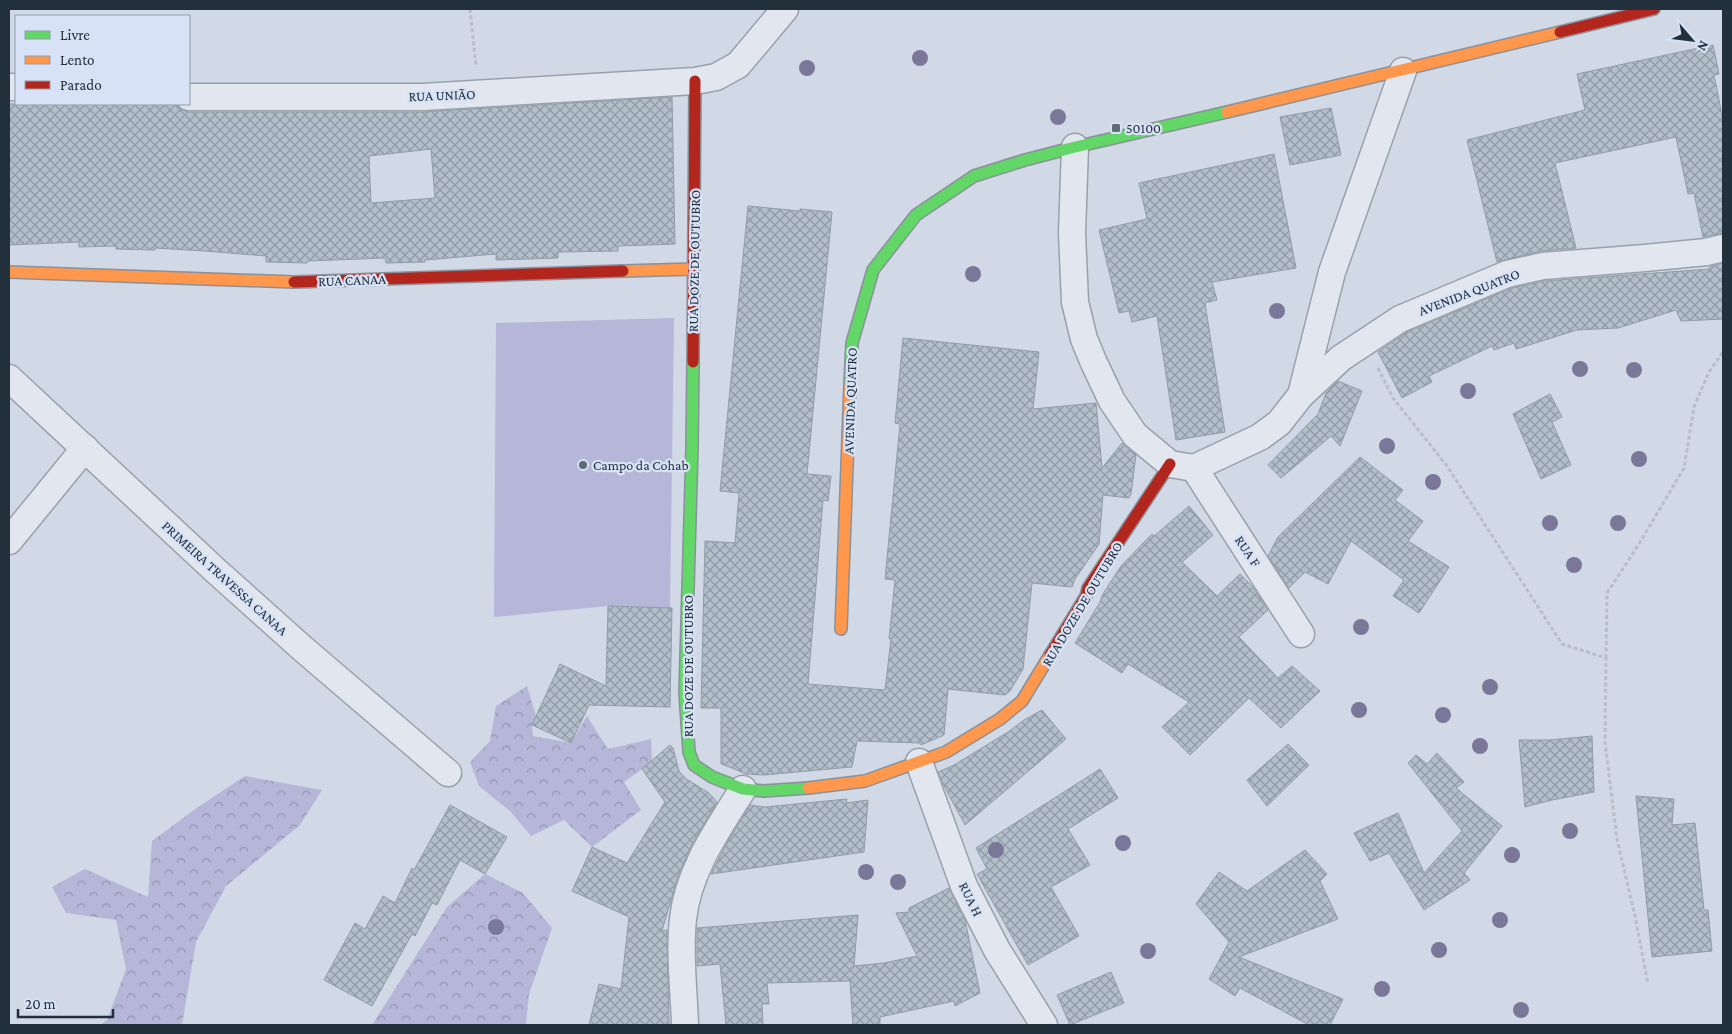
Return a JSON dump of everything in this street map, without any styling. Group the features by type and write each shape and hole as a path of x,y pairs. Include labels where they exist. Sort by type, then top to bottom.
{"street":[{"name":"RUA UNIÃO","path":"190,97 423,97 695,81 716,77 738,65 785,9"},
{"name":"AVENIDA QUATRO","path":"841,629 852,343 873,270 916,214 974,176 1026,160 1654,9"},
{"name":"AVENIDA QUATRO","path":"1301,396 1332,272 1403,70"},
{"name":"RUA DOZE DE OUTUBRO","path":"695,81 691,467 685,693 689,752 694,765 712,777 743,788 764,791 818,787 865,781 888,774 946,752 976,735 1022,701 1086,596 1088,588 1182,466"},
{"path":"1075,147 1072,233 1077,314 1084,339 1112,401 1135,435 1182,466"},
{"name":"AVENIDA QUATRO","path":"1182,466 1260,437 1279,423 1301,396 1341,358 1400,319 1507,274 1543,266 1706,252 1723,248"},
{"name":"RUA CANAA","path":"9,272 296,282 694,269"},
{"name":"PRIMEIRA TRAVESSA CANAA","path":"9,378 273,622 448,773"},
{"path":"9,541 85,448"},
{"name":"RUA F","path":"1182,466 1301,634"},
{"name":"RUA H","path":"919,762 964,886 998,950 1044,1025"},
{"path":"685,1025 682,919 689,888 706,850 743,788"}],"path":[{"path":"470,9 478,94"},
{"path":"1364,342 1393,398 1447,466 1562,644 1606,658"},
{"path":"1648,984 1618,839 1605,742 1607,593 1639,544 1684,468 1694,407 1709,372 1723,352"}],"green space":[{"name":"Campo da Cohab","path":"674,318 670,608 608,606 494,617 496,323"},
{"path":"527,686 536,716 532,725 533,736 571,743 587,716 608,749 651,739 652,762 624,782 641,810 592,847 564,820 531,836 511,812 479,786 470,762 490,741 496,706"},
{"path":"245,776 322,790 300,825 226,886 196,942 182,1025 100,1025 107,1020 126,969 116,920 66,913 52,887 85,869 148,897 152,841 198,807"},
{"path":"485,874 523,893 552,928 529,994 526,1025 372,1025 447,907"}],"building":[{"path":"1713,45 1719,74 1714,75 1723,120 1723,233 1703,237 1694,193 1688,194 1676,137 1555,163 1576,248 1540,251 1497,262 1467,140 1585,110 1577,74"},
{"path":"672,97 675,244 618,246 618,251 558,252 558,258 496,260 496,254 425,260 425,262 386,263 385,258 307,261 307,263 266,262 266,256 155,248 155,250 116,249 116,246 79,247 79,242 9,245 9,104 177,105 181,110 189,112 423,112","holes":["431,149 435,198 371,203 369,156"]},
{"path":"1331,108 1341,155 1290,165 1280,117"},
{"path":"1274,154 1296,268 1212,282 1217,300 1205,303 1225,432 1176,440 1157,316 1132,322 1129,311 1119,313 1099,230 1147,219 1139,183"},
{"path":"748,206 832,212 807,474 831,476 828,501 823,500 808,684 885,690 895,580 885,579 900,424 895,423 903,338 1039,352 1033,409 1096,403 1102,468 1122,443 1136,455 1131,494 1129,498 1103,495 1099,544 1075,579 1072,587 1032,583 1023,669 1010,691 1005,695 948,689 944,735 921,745 920,743 857,741 852,767 764,775 746,774 721,764 721,708 701,708 705,541 735,543 739,493 720,491"},
{"path":"1723,263 1723,319 1681,321 1676,310 1618,328 1577,330 1516,349 1514,343 1494,350 1492,346 1429,376 1432,382 1402,398 1378,352 1407,332 1512,288 1545,281 1710,269 1709,267"},
{"path":"1338,381 1362,391 1340,446 1331,436 1281,478 1268,465 1318,414 1326,393"},
{"path":"1550,394 1562,417 1552,422 1571,465 1541,479 1513,414"},
{"path":"1360,457 1403,490 1395,500 1423,521 1408,541 1449,567 1419,613 1393,596 1404,580 1351,541 1328,584 1305,572 1289,588 1268,556 1278,537"},
{"path":"1189,506 1213,535 1182,562 1217,596 1240,574 1252,586 1268,610 1239,637 1278,678 1292,666 1320,691 1281,728 1249,698 1190,755 1162,727 1189,702 1128,664 1122,673 1075,643 1121,566 1152,534 1154,536"},
{"path":"608,606 672,608 670,707 589,705 571,743 532,725 560,664 606,686"},
{"path":"1042,710 1066,739 965,825 938,772 954,765"},
{"path":"1592,736 1594,792 1525,807 1519,740 1549,740"},
{"path":"1288,744 1309,765 1267,806 1247,780"},
{"path":"670,745 673,748 679,771 685,778 709,793 717,802 692,844 678,876 662,931 667,930 669,1025 589,1025 599,984 621,989 629,917 572,891 592,847 627,863 665,802 642,769"},
{"path":"1437,753 1464,782 1456,788 1502,826 1464,873 1470,880 1424,910 1389,853 1370,861 1354,833 1398,813 1424,873 1462,831 1408,763 1416,755 1427,764"},
{"path":"1100,769 1118,798 1068,829 1090,865 1051,887 1079,936 1028,965 977,874 987,869 976,848"},
{"path":"1636,796 1674,799 1672,825 1695,823 1704,910 1708,910 1712,951 1652,957"},
{"path":"847,799 846,803 868,800 864,852 711,874 750,805 765,807"},
{"path":"450,805 507,837 485,874 460,860 437,905 432,903 415,936 412,934 372,1006 324,980 355,923 365,929 383,896 395,903 412,868 414,870"},
{"path":"1305,850 1327,874 1320,881 1338,919 1239,957 1343,999 1330,1025 1309,1025 1240,988 1235,996 1209,979 1229,942 1196,904 1219,872 1247,891"},
{"path":"949,888 965,920 980,993 955,1006 954,1001 880,1017 880,1025 853,1025 850,981 767,983 769,1004 762,1004 763,1025 726,1025 720,964 697,966 697,928 858,915 854,966 884,963 917,956 896,913 909,912 909,908"},
{"path":"1111,972 1124,1003 1070,1025 1057,995"}],"traffic: fast":[{"path":"850,384 852,343 873,270 916,215 974,176 1075,147 1227,112"},
{"path":"693,362 685,693 689,752 694,765 712,777 743,789 764,791 808,788"}],"traffic: slow":[{"path":"1227,112 1560,32"},
{"path":"623,271 694,269"},
{"path":"9,272 294,282"},
{"path":"841,629 850,384"},
{"path":"808,788 865,781 946,752 1000,719 1022,701 1050,655"}],"traffic: jam":[{"path":"1560,32 1654,9"},
{"path":"693,362 695,81"},
{"path":"294,282 623,271"},
{"path":"1050,655 1086,596 1088,588 1170,464"}],"place":[{"name":"50100","path":"1116,128"},
{"name":"Campo da Cohab","path":"583,465"}]}
